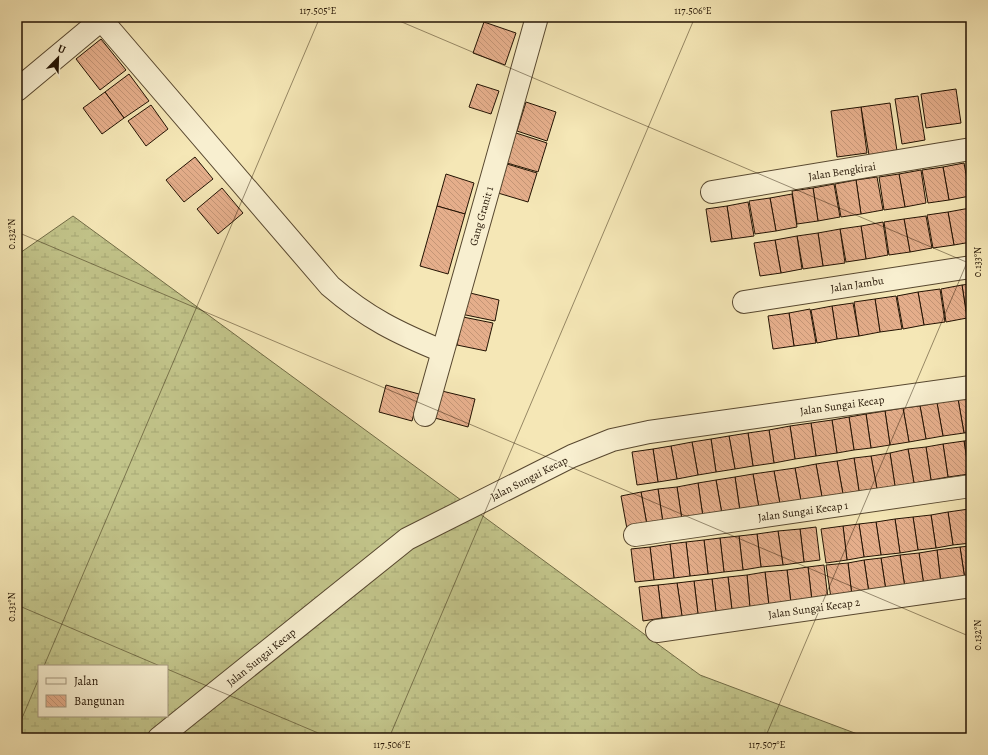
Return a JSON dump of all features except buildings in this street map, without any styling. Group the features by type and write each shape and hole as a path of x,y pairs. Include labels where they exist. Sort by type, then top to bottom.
{"street":[{"name":"Gang Granit 1","path":"425,415 442,350 537,17"},
{"path":"17,90 100,18 330,286 352,305 376,321 399,333 442,350"},
{"name":"Jalan Bengkirai","path":"712,192 971,149"},
{"name":"Jalan Jambu","path":"744,302 971,267"},
{"name":"Jalan Sungai Kecap","path":"159,738 407,539 572,456 612,440 648,432 971,386"},
{"name":"Jalan Sungai Kecap 1","path":"635,535 971,486"},
{"name":"Jalan Sungai Kecap 2","path":"657,631 971,586"}],"green space":[{"path":"73,216 700,675 868,738 17,738 17,255"}]}
